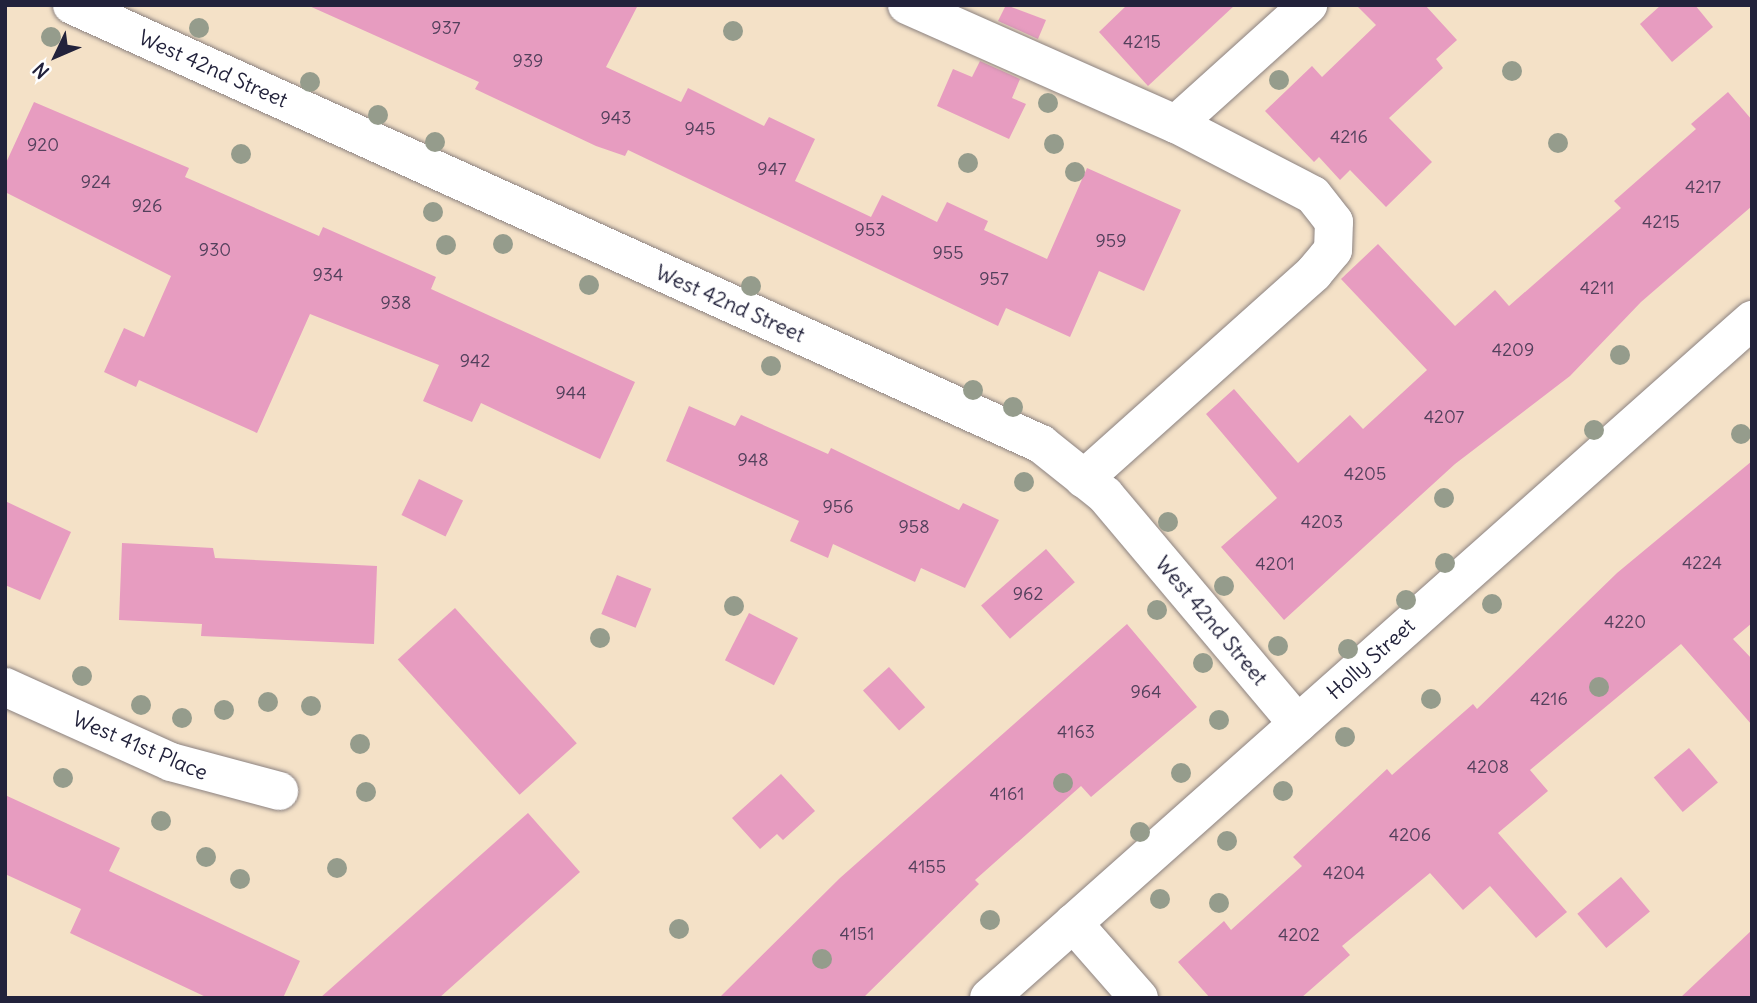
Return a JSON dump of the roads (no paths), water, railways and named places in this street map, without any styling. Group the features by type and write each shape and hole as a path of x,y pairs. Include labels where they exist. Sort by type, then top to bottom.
{"street":[{"name":"West 42nd Street","path":"72,5 1041,444 1105,495 1297,724"},
{"path":"1176,124 1308,5"},
{"path":"916,7 1176,124 1313,195 1334,222 1333,250 1084,479"},
{"name":"Holly Street","path":"989,998 1752,320"},
{"name":"West 41st Place","path":"5,687 171,762 279,791"},
{"path":"1073,923 1139,998"}]}
